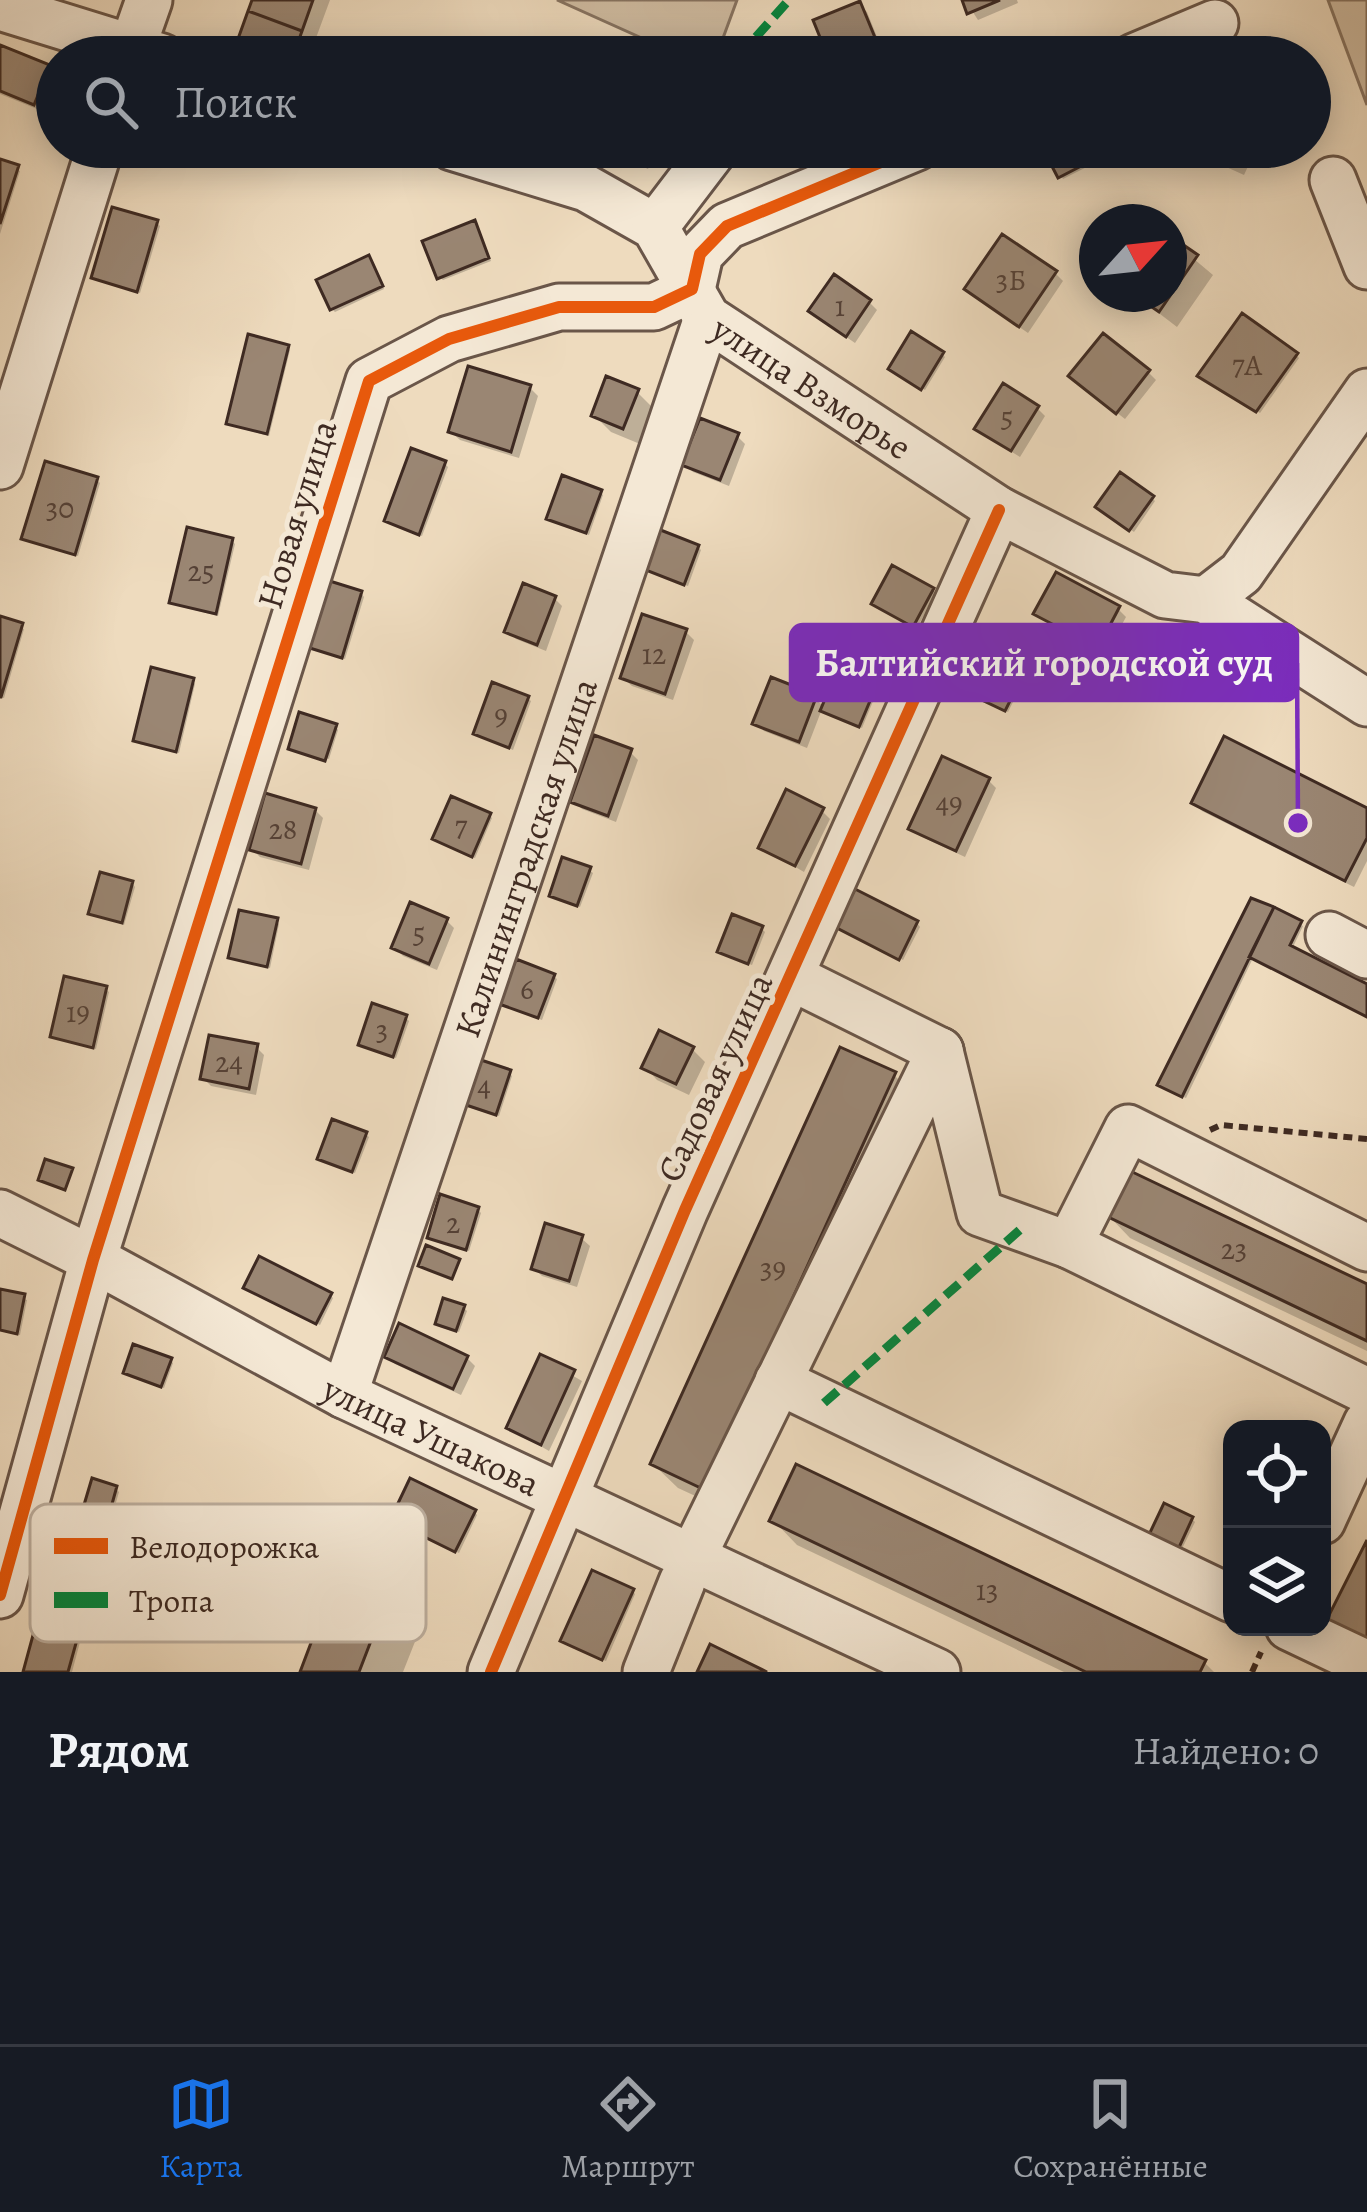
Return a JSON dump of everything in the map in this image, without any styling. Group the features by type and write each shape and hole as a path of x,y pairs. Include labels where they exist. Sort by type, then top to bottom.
{"street":[{"path":"144,36 149,0"},
{"path":"0,7 87,36"},
{"path":"1184,36 1215,23"},
{"path":"0,466 93,168"},
{"name":"улица Взморье","path":"521,168 586,188 655,227 699,303 999,510 1165,595 1206,600 1367,703"},
{"path":"655,227 700,168"},
{"path":"699,303 700,254 727,226 866,168"},
{"path":"1333,180 1367,266"},
{"name":"Новая улица","path":"0,1595 93,1260 369,381 449,339 559,307 699,303"},
{"name":"Калининградская улица","path":"344,1396 699,303"},
{"path":"1206,600 1241,573 1367,392"},
{"name":"Садовая улица","path":"491,1672 686,1210 999,510"},
{"path":"793,978 940,1051 980,1213 1069,1245 1367,1391"},
{"path":"646,1672 687,1569 940,1051"},
{"path":"1069,1245 1128,1128 1367,1248"},
{"name":"улица Ушакова","path":"0,1214 344,1396 562,1497 687,1569 854,1654 937,1672"},
{"path":"778,1382 1223,1595"},
{"path":"1331,1502 1367,1424"},
{"path":"1308,1636 1367,1664"}],"path":[{"path":"1166,1147 1221,1126 1367,1139"}],"shaded area":[{"path":"557,0 737,0 724,36 637,36"},
{"path":"1328,0 1367,0 1367,105"}],"building":[{"path":"252,0 313,0 302,31 248,11"},
{"path":"962,0 1000,0 967,14"},
{"path":"860,1 874,36 819,36 813,20"},
{"path":"248,11 302,31 300,36 239,36"},
{"path":"0,45 36,59 34,105 0,91"},
{"path":"0,159 19,165 0,224"},
{"path":"1053,168 1077,168 1058,178"},
{"path":"112,207 158,220 137,292 91,278"},
{"path":"475,220 489,258 437,279 422,241"},
{"path":"1002,234 1057,271 1019,327 964,289"},
{"path":"1187,247 1198,255 1187,271"},
{"path":"369,255 383,286 330,310 316,280"},
{"path":"834,274 871,300 846,337 808,311"},
{"path":"1242,313 1298,353 1256,412 1197,376"},
{"path":"911,331 944,352 921,390 888,369"},
{"path":"1103,333 1150,370 1116,414 1068,376"},
{"path":"248,334 289,345 267,434 226,424"},
{"path":"468,366 531,385 511,452 448,432"},
{"path":"606,376 639,389 623,429 591,416"},
{"path":"1003,383 1039,406 1011,451 974,429"},
{"path":"700,418 739,433 720,480 681,465"},
{"path":"411,448 446,461 419,535 384,521"},
{"path":"45,461 98,477 75,555 21,539"},
{"path":"1120,472 1154,496 1129,531 1095,507"},
{"path":"562,475 602,490 586,533 546,519"},
{"path":"187,527 233,538 216,614 169,603"},
{"path":"658,529 699,545 684,585 643,569"},
{"path":"892,565 934,588 913,627 871,604"},
{"path":"1056,572 1120,606 1098,648 1033,614"},
{"path":"320,578 362,591 342,658 300,645"},
{"path":"523,583 556,596 537,645 504,632"},
{"path":"642,614 687,629 665,694 620,678"},
{"path":"0,616 23,623 1,697 0,697"},
{"path":"979,660 1020,681 1005,711 963,691"},
{"path":"151,667 194,678 176,752 133,741"},
{"path":"836,673 875,689 859,727 820,711"},
{"path":"771,677 817,695 799,742 752,724"},
{"path":"492,682 529,696 509,748 473,734"},
{"path":"299,712 337,724 325,761 288,749"},
{"path":"594,735 632,749 608,816 570,802"},
{"path":"1224,736 1367,808 1367,838 1345,881 1191,803"},
{"path":"942,756 990,778 956,851 908,829"},
{"path":"786,789 824,808 795,866 758,848"},
{"path":"265,793 316,808 301,864 249,850"},
{"path":"451,796 491,813 472,857 432,839"},
{"path":"562,857 591,867 577,906 549,896"},
{"path":"100,872 133,881 122,923 88,914"},
{"path":"855,889 918,921 899,960 835,927"},
{"path":"1251,898 1274,907 1182,1097 1157,1085"},
{"path":"410,902 448,918 429,964 391,948"},
{"path":"1274,907 1302,921 1290,945 1367,984 1367,1017 1249,957"},
{"path":"239,910 278,918 267,967 228,958"},
{"path":"732,914 763,926 748,964 717,952"},
{"path":"516,959 555,974 538,1018 499,1004"},
{"path":"64,976 107,986 93,1048 50,1037"},
{"path":"372,1003 407,1015 393,1057 358,1045"},
{"path":"659,1030 694,1047 676,1084 641,1068"},
{"path":"209,1035 258,1044 249,1089 200,1079"},
{"path":"840,1047 896,1072 705,1490 650,1464"},
{"path":"472,1057 511,1070 496,1115 457,1102"},
{"path":"332,1119 367,1132 352,1172 317,1159"},
{"path":"45,1159 73,1168 65,1190 38,1180"},
{"path":"1124,1168 1367,1284 1367,1341 1102,1214"},
{"path":"440,1194 479,1207 466,1250 427,1238"},
{"path":"545,1223 583,1235 569,1281 531,1269"},
{"path":"426,1245 460,1259 452,1279 418,1266"},
{"path":"259,1256 332,1293 316,1324 243,1288"},
{"path":"0,1289 25,1294 17,1334 0,1330"},
{"path":"443,1298 465,1305 456,1331 435,1324"},
{"path":"399,1323 468,1356 453,1389 384,1357"},
{"path":"133,1344 172,1358 161,1387 123,1373"},
{"path":"540,1354 575,1370 541,1445 506,1428"},
{"path":"796,1464 1206,1660 1200,1672 1086,1672 769,1521"},
{"path":"92,1478 117,1486 112,1504 84,1504"},
{"path":"410,1478 476,1510 455,1552 426,1538 426,1504 398,1504"},
{"path":"1164,1503 1193,1517 1176,1554 1146,1541"},
{"path":"1367,1540 1367,1650 1331,1631 1331,1611"},
{"path":"592,1570 634,1589 602,1660 560,1641"},
{"path":"31,1642 76,1642 68,1672 23,1672"},
{"path":"311,1642 371,1642 359,1672 300,1672"},
{"path":"710,1644 767,1672 697,1672"}],"marked path":[{"path":"757,36 789,0"},
{"path":"824,1403 1022,1228"}],"cycle path":[{"path":"0,1595 93,1260 369,381 449,339 559,307 654,307 692,289 700,254 727,226 866,168"},
{"path":"491,1672 685,1210 999,510"}],"place":[{"name":"Балтийский городской суд","path":"1298,823"}]}
